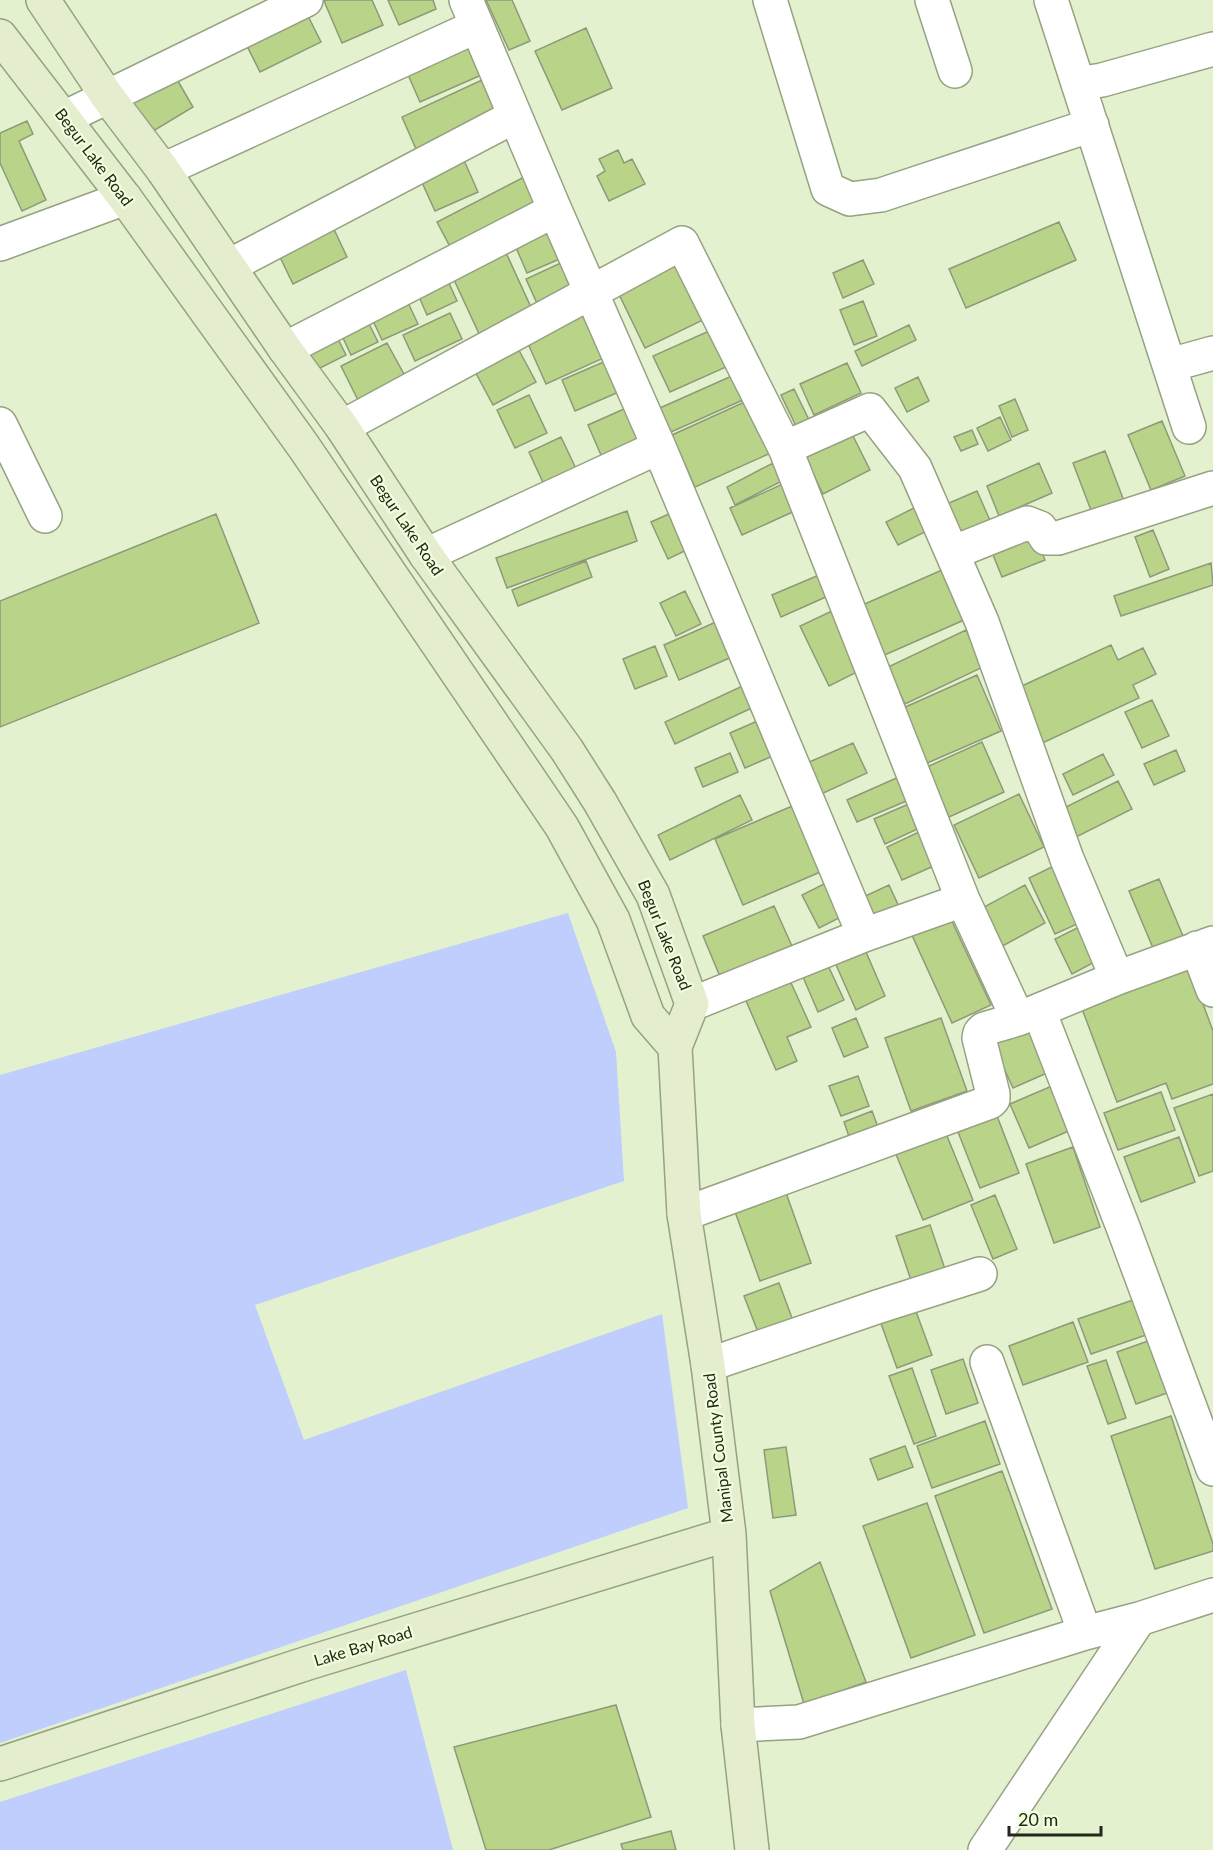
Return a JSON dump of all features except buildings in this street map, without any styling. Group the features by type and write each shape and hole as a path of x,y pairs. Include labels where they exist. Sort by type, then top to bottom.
{"main road":[{"name":"Begur Lake Road","path":"0,36 125,198 304,447 562,827 613,920 648,1016 675,1047 692,1004 653,895 600,802 567,750 419,544 342,427 285,349 163,170 107,96 43,0"},
{"path":"379,558 419,544"},
{"name":"Manipal County Road","path":"675,1047 684,1214 708,1365 729,1534 738,1725 752,1850"},
{"name":"Lake Bay Road","path":"0,1764 308,1663 729,1534"}],"street":[{"path":"64,118 306,0"},
{"path":"770,0 828,189 850,199 881,195 1092,125"},
{"path":"932,0 955,71"},
{"path":"1051,0 1189,427"},
{"path":"163,170 472,13 659,447 864,935"},
{"path":"1078,84 1102,80 1213,49"},
{"path":"229,266 515,116"},
{"path":"0,244 125,198"},
{"path":"285,349 555,210"},
{"path":"342,427 682,243 785,448 963,900 1029,1015 1123,1227 1213,1469"},
{"path":"1170,365 1213,353"},
{"path":"785,448 870,410 915,468 982,622 1067,859 1117,978"},
{"path":"0,424 45,516"},
{"path":"419,544 659,447"},
{"path":"952,553 1027,524 1040,528 1046,538 1058,538 1213,488"},
{"path":"692,1004 864,935 963,900"},
{"path":"684,1214 990,1102 993,1094 979,1038 984,1029 1029,1015 1117,978 1205,946 1213,990"},
{"path":"708,1365 877,1306 980,1274"},
{"path":"987,1362 1085,1633"},
{"path":"738,1725 799,1722 1213,1595"},
{"path":"985,1850 1139,1619"}],"shaded area":[{"path":"568,913 616,1052 624,1181 255,1305 304,1440 662,1314 688,1508 0,1743 0,1075"},
{"path":"406,1670 453,1850 0,1850 0,1802"}]}
